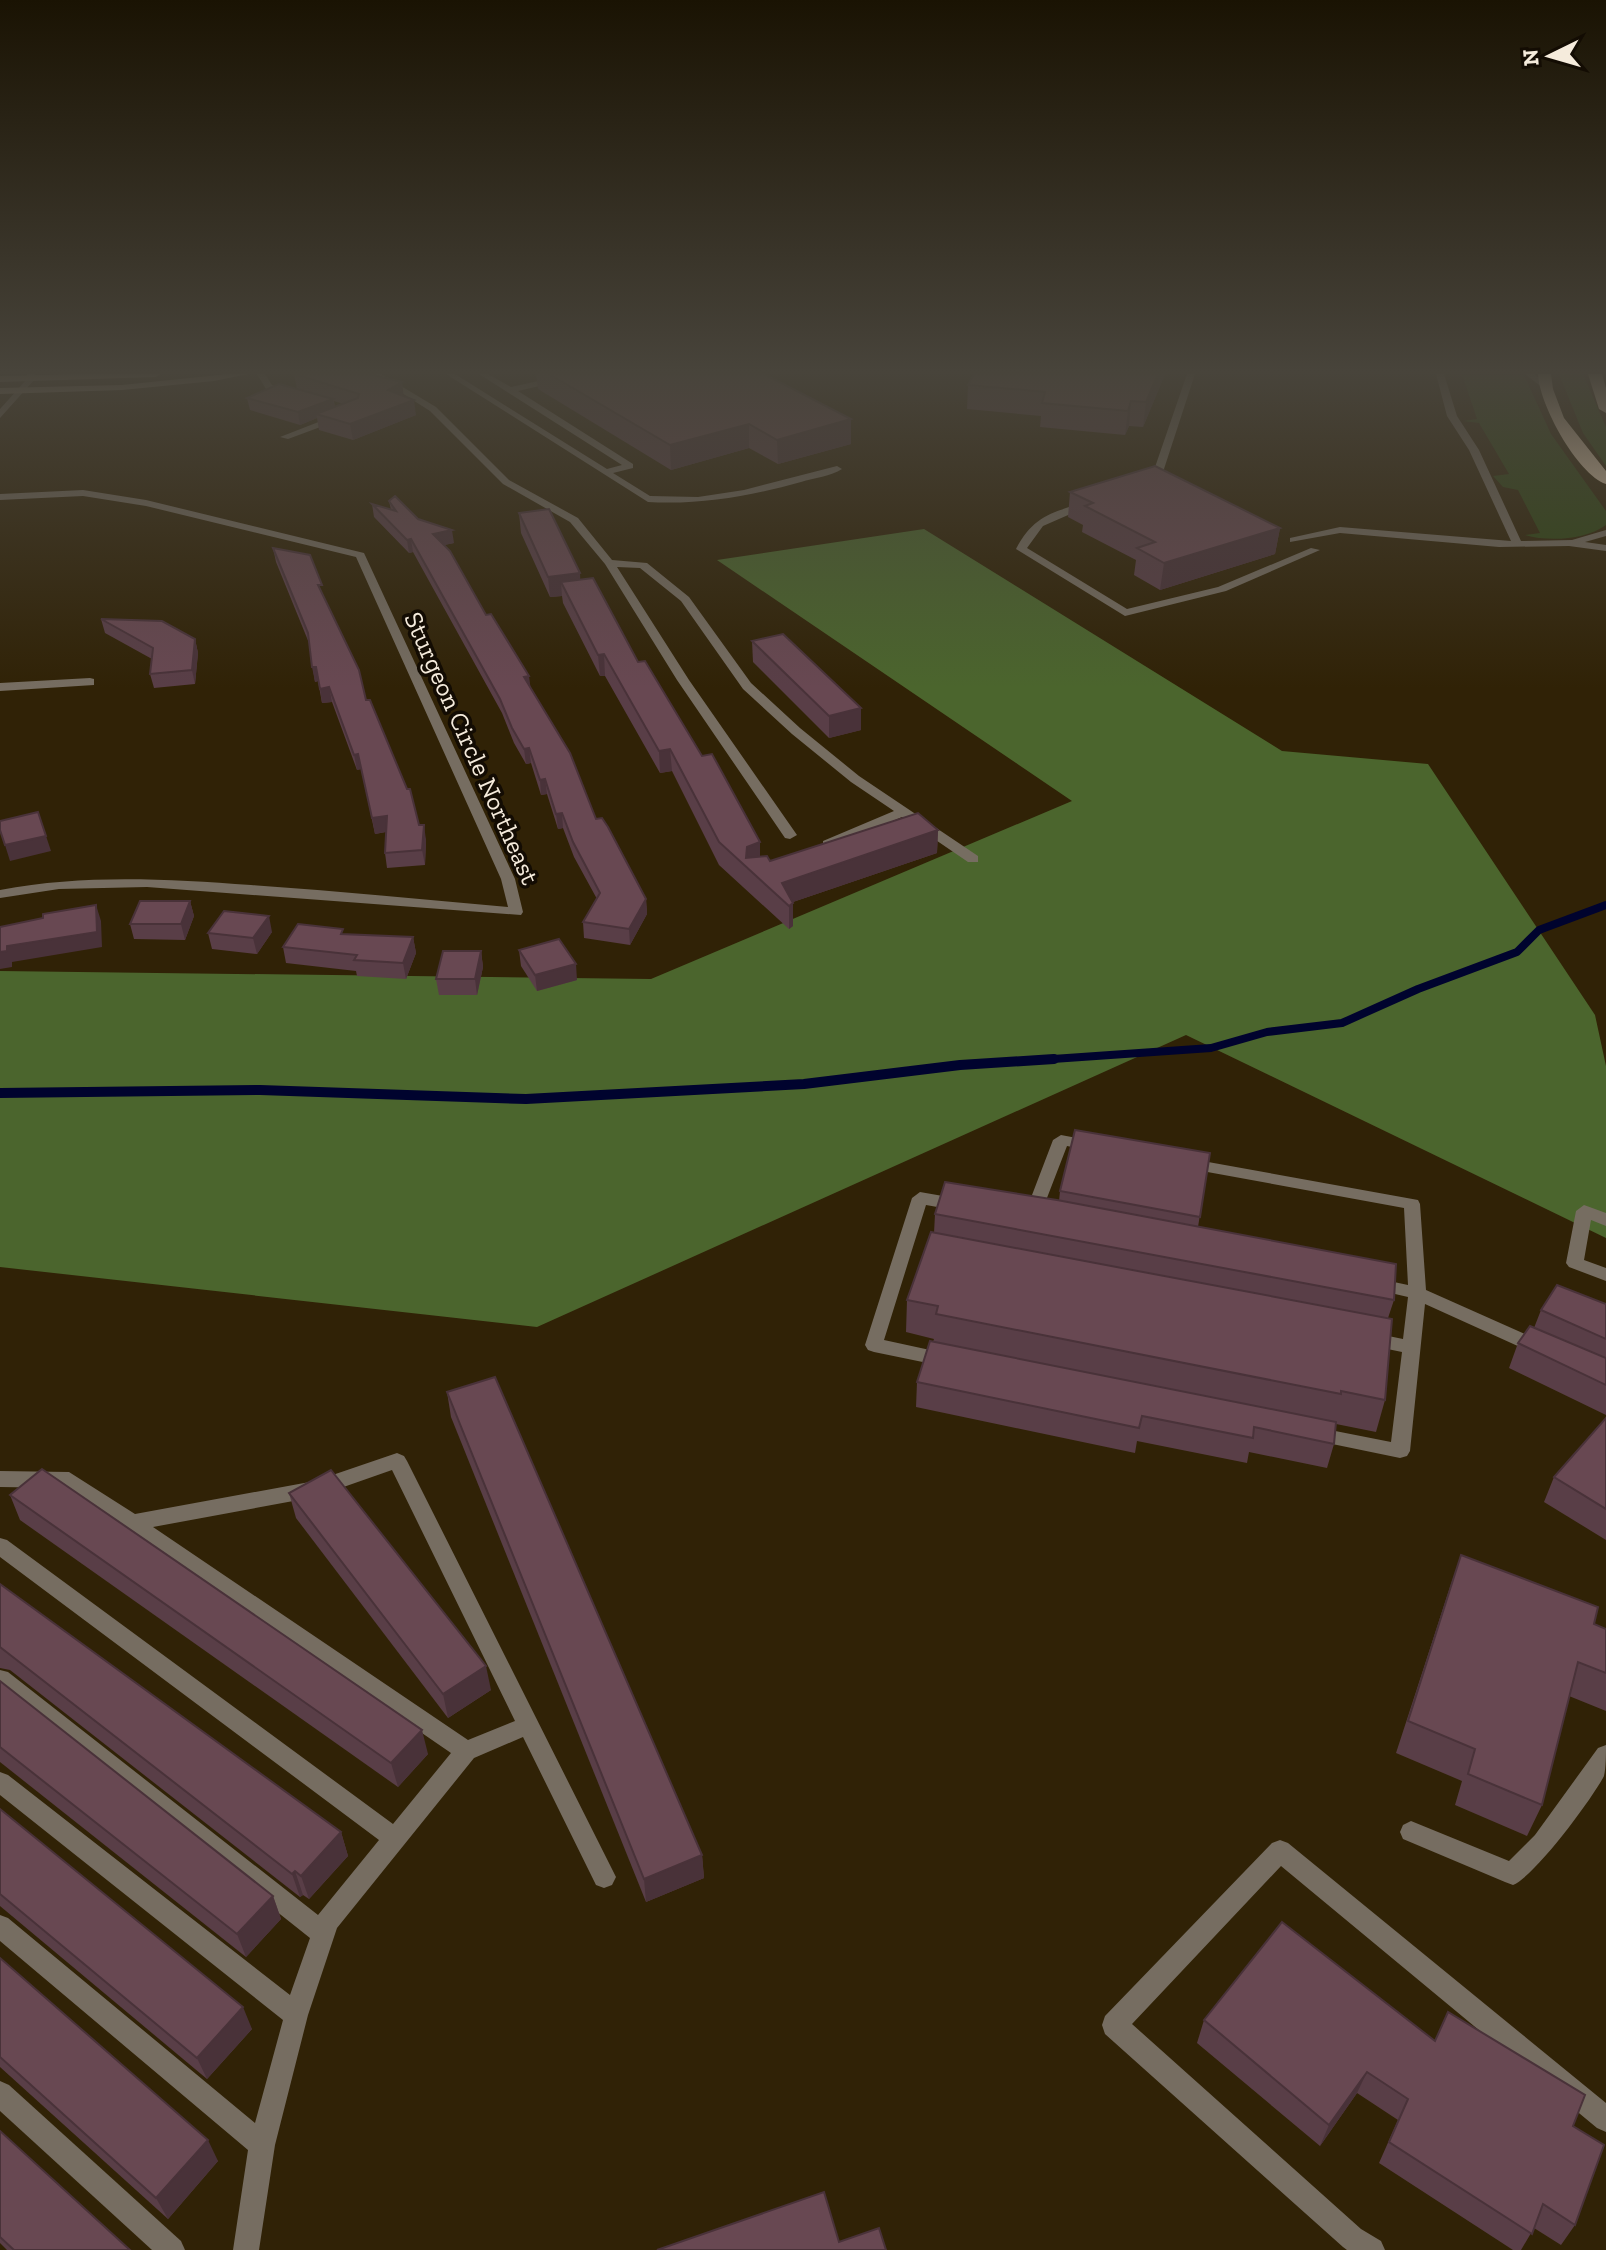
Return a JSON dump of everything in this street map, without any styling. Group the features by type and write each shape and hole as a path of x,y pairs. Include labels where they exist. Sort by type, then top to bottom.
{"street":[{"path":"503,479 574,520 609,563 683,680 790,835"},
{"path":"616,479 648,499 687,503 719,500 799,479"},
{"path":"1487,479 1517,543"},
{"path":"1154,484 1168,480 1180,488"},
{"name":"Sturgeon Circle Northeast","path":"0,497 83,493 146,503 360,555 508,879 516,912 393,899 126,881 28,888 0,894"},
{"path":"1099,501 1045,518 1030,529 1021,549 1125,613 1222,589 1320,553 1280,533"},
{"path":"1294,540 1340,530 1517,543 1569,543 1606,548"},
{"path":"1569,543 1606,533"},
{"path":"609,563 643,565 685,599 747,686 855,779 973,859"},
{"path":"0,687 90,682"},
{"path":"808,853 903,812"},
{"path":"1031,1219 1061,1140 1107,1149"},
{"path":"1168,1160 1412,1204 1417,1293 1400,1451 1291,1429"},
{"path":"967,1364 874,1345 911,1252 920,1198 976,1208"},
{"path":"1606,1220 1584,1211 1575,1263 1606,1275"},
{"path":"1355,1281 1417,1293 1562,1359"},
{"path":"1349,1336 1411,1347"},
{"path":"131,1523 315,1489 397,1461 604,1877"},
{"path":"0,1479 69,1480 466,1751"},
{"path":"0,1546 394,1838"},
{"path":"0,1679 323,1934"},
{"path":"246,2250 262,2145 296,2015 327,1922 466,1751 529,1725"},
{"path":"1411,1832 1513,1874 1543,1843 1606,1755"},
{"path":"0,1782 296,2015"},
{"path":"1372,2250 1352,2238 1114,2025 1280,1851 1606,2119"},
{"path":"0,1926 262,2145"},
{"path":"0,2094 172,2250"}],"green space":[{"path":"1496,479 1583,479 1606,511 1606,525 1588,534 1567,538 1525,535 1540,533 1518,490 1503,487"},
{"path":"924,529 1282,751 1428,764 1595,1015 1606,1066 1606,1238 1186,1035 537,1327 0,1267 0,971 651,979 1072,801 717,560"}],"building":[{"path":"1112,479 1181,479 1280,528 1164,563 1137,548 1155,542 1085,506 1093,503 1070,492"},
{"path":"395,496 418,519 452,530 433,534 450,551 486,615 491,614 529,676 524,677 570,753 596,819 602,818 608,827 646,899 629,929 583,922 600,893 573,842 562,813 556,814 545,779 540,780 529,748 524,749 512,728 500,699 411,539 407,540 372,504 396,511 389,501"},
{"path":"549,509 580,573 548,577 519,513"},
{"path":"273,548 310,555 322,585 318,585 359,670 366,700 370,700 407,789 410,789 419,825 424,825 422,850 385,853 387,816 372,818 358,754 354,755 329,687 320,689 316,667 312,667 308,633"},
{"path":"593,578 638,662 645,661 702,756 712,754 760,842 747,847 746,858 767,856 770,861 918,813 938,830 782,883 793,903 789,906 719,842 670,749 659,751 604,654 598,655 561,582"},
{"path":"101,619 162,621 195,639 192,670 150,674 153,648"},
{"path":"783,634 861,708 829,716 752,641"},
{"path":"38,812 46,836 5,845 0,821"},
{"path":"140,901 190,901 181,924 130,924"},
{"path":"96,905 97,932 7,946 7,951 0,952 0,927 43,918 43,914"},
{"path":"224,911 269,916 253,938 208,933"},
{"path":"298,924 343,929 341,934 413,937 403,963 354,960 357,955 283,947"},
{"path":"559,939 576,964 535,975 519,950"},
{"path":"443,951 481,951 475,979 436,979"},
{"path":"1075,1130 1210,1153 1200,1217 1060,1191"},
{"path":"945,1182 1396,1264 1394,1300 935,1214"},
{"path":"931,1232 1392,1319 1385,1400 936,1314 938,1306 907,1300"},
{"path":"1557,1285 1606,1304 1606,1339 1541,1310"},
{"path":"1530,1326 1606,1358 1606,1385 1518,1343"},
{"path":"930,1341 1336,1422 1334,1444 1254,1427 1253,1438 1142,1416 1139,1428 917,1382"},
{"path":"495,1377 702,1855 644,1879 447,1392"},
{"path":"1606,1418 1606,1509 1554,1477"},
{"path":"42,1469 422,1730 391,1763 10,1495"},
{"path":"331,1470 486,1666 443,1694 289,1493"},
{"path":"1461,1555 1598,1607 1594,1624 1606,1629 1606,1673 1578,1662 1542,1805 1468,1774 1475,1749 1408,1721"},
{"path":"0,1584 341,1832 301,1876 295,1871 292,1874 0,1647"},
{"path":"0,1681 273,1896 237,1934 0,1747"},
{"path":"0,1809 243,2007 197,2058 0,1894"},
{"path":"1282,1922 1435,2041 1448,2012 1585,2095 1573,2126 1604,2145 1575,2225 1543,2204 1532,2234 1389,2142 1408,2099 1367,2072 1329,2125 1204,2020"},
{"path":"0,1958 208,2140 156,2198 0,2057"},
{"path":"0,2131 130,2250 14,2250 0,2237"},
{"path":"824,2192 839,2242 879,2228 886,2250 657,2250"}],"waterway":[{"path":"1039,1060 1211,1048 1267,1032 1342,1023 1418,989 1517,952 1539,930 1606,905"},
{"path":"1039,1060 1054,1059"},
{"path":"0,1093 260,1090 526,1099 804,1084 960,1065 1039,1060"},
{"path":"1024,1061 1039,1060"}]}
